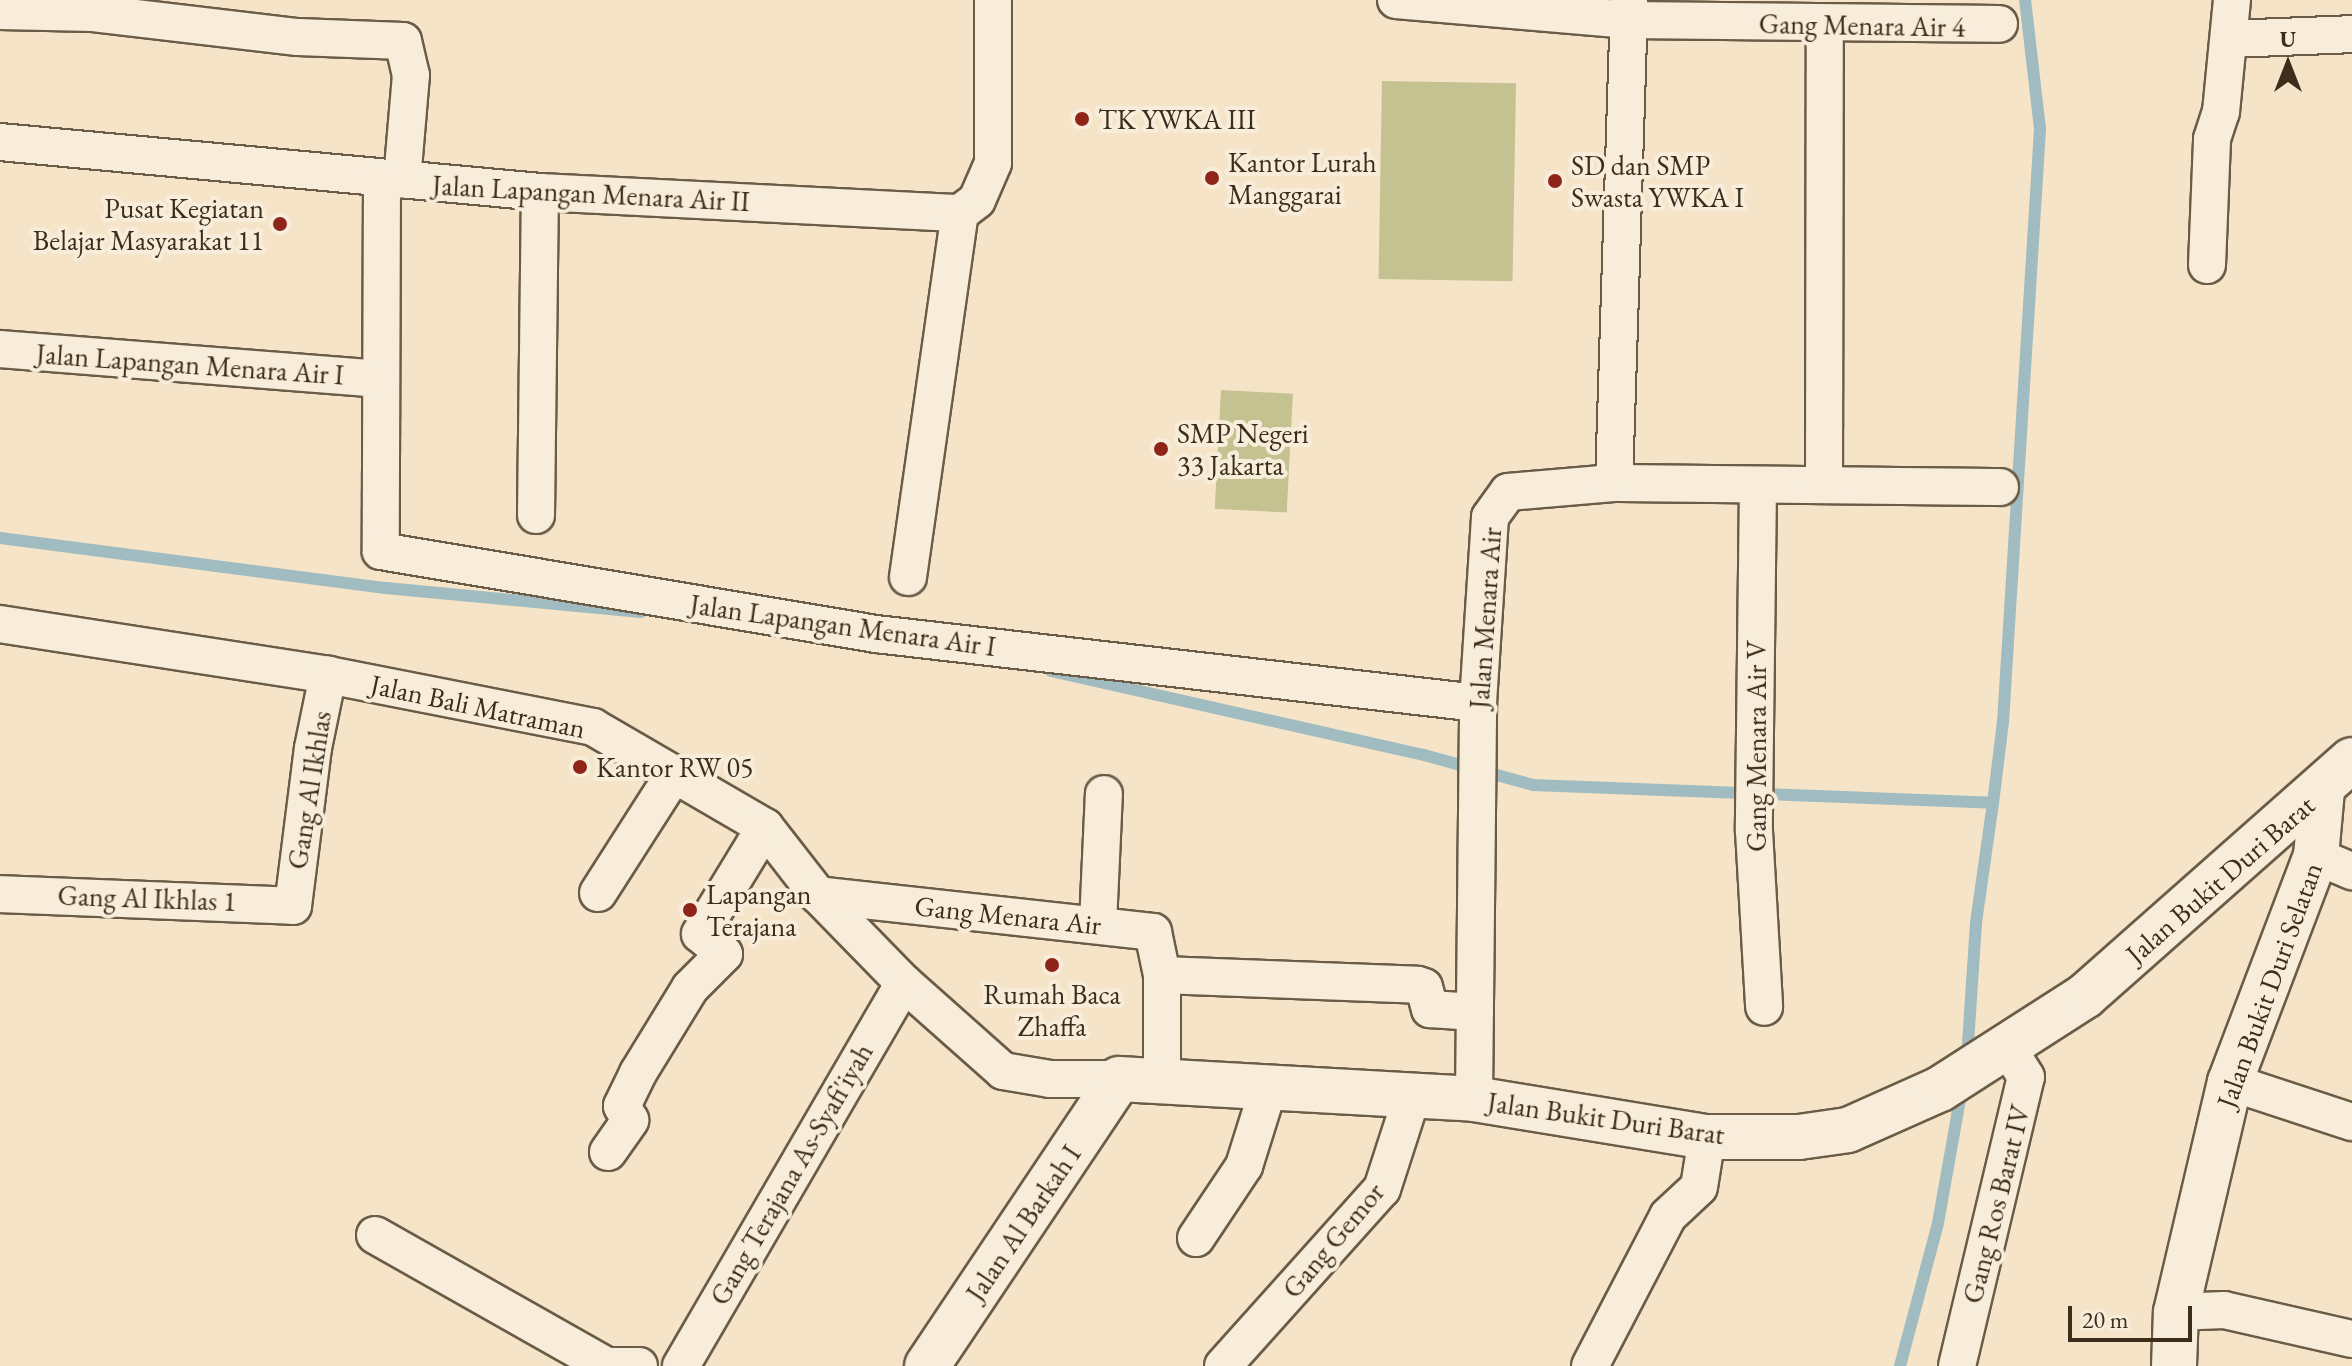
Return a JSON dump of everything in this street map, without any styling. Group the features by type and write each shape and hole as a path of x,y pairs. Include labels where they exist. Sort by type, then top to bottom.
{"street":[{"path":"908,577 960,213 977,200 993,163 993,0"},
{"path":"1396,0 1629,10 1614,483 2000,487"},
{"path":"2207,265 2212,139 2230,39 2232,0"},
{"name":"Gang Menara Air 4","path":"1629,10 1825,26 1999,24"},
{"name":"Jalan Lapangan Menara Air I","path":"0,11 93,13 298,37 403,41 411,75 392,179 379,379 381,551 876,634 1478,703"},
{"path":"1824,485 1825,26"},
{"path":"2230,39 2352,34"},
{"name":"Jalan Lapangan Menara Air II","path":"0,142 540,192 960,213"},
{"path":"536,515 540,192"},
{"name":"Jalan Lapangan Menara Air I","path":"0,349 379,379"},
{"name":"Jalan Menara Air","path":"1474,1099 1478,703 1487,537 1498,502 1508,492 1614,483"},
{"name":"Gang Menara Air V","path":"1758,486 1754,813 1764,1007"},
{"name":"Jalan Bali Matraman","path":"0,624 328,675 593,727 765,827 818,895 904,983 1003,1071 1050,1079 1119,1079"},
{"name":"Gang Al Ikhlas","path":"293,906 313,748 328,675"},
{"name":"Jalan Bukit Duri Barat","path":"1119,1079 1162,1079 1474,1099 1707,1137 1799,1137 1848,1130 1940,1089 2085,996 2322,790 2352,760"},
{"path":"598,893 674,774"},
{"name":"Jalan Bukit Duri Selatan","path":"2174,1366 2176,1312 2230,1082 2334,863 2322,790"},
{"path":"1098,924 1104,794"},
{"path":"608,1152 630,1120 622,1106 638,1073 690,988 724,954 700,934 765,827"},
{"name":"Gang Al Ikhlas 1","path":"0,894 293,906"},
{"name":"Gang Menara Air","path":"818,895 1153,932 1162,975 1162,1079"},
{"path":"1162,975 1418,985 1424,987 1430,1009 1475,1012"},
{"name":"Gang Terajana As-Syafi'iyah","path":"681,1366 904,983"},
{"name":"Gang Ros Barat IV","path":"1957,1366 2026,1077 2006,1046"},
{"name":"Jalan Al Barkah I","path":"927,1366 1119,1079"},
{"path":"2230,1082 2352,1122"},
{"path":"1196,1238 1244,1166 1269,1086"},
{"name":"Gang Gemor","path":"1223,1366 1382,1189 1412,1096"},
{"path":"1590,1366 1668,1216 1699,1187 1707,1137"},
{"path":"375,1235 608,1366 639,1366"},
{"path":"2176,1312 2224,1310 2352,1339"}],"shaded area":[{"path":"1382,81 1516,83 1513,281 1379,279"},
{"path":"1221,390 1293,394 1287,513 1215,509"}],"waterway":[{"path":"1993,803 2003,722 2040,129 2025,0"},
{"path":"0,538 386,588 641,612"},
{"path":"1051,671 1424,755 1533,785 1993,803 1976,923 1967,1058"},
{"path":"1900,1366 1938,1223 1962,1088"}],"place":[{"name":"TK YWKA III","path":"1082,119"},
{"name":"Kantor Lurah Manggarai","path":"1212,178"},
{"name":"SD dan SMP Swasta YWKA I","path":"1555,181"},
{"name":"Pusat Kegiatan Belajar Masyarakat 11","path":"280,224"},
{"name":"SMP Negeri 33 Jakarta","path":"1161,449"},
{"name":"Kantor RW 05","path":"580,767"},
{"name":"Lapangan Terajana","path":"690,910"},
{"name":"Rumah Baca Zhaffa","path":"1052,965"}]}
